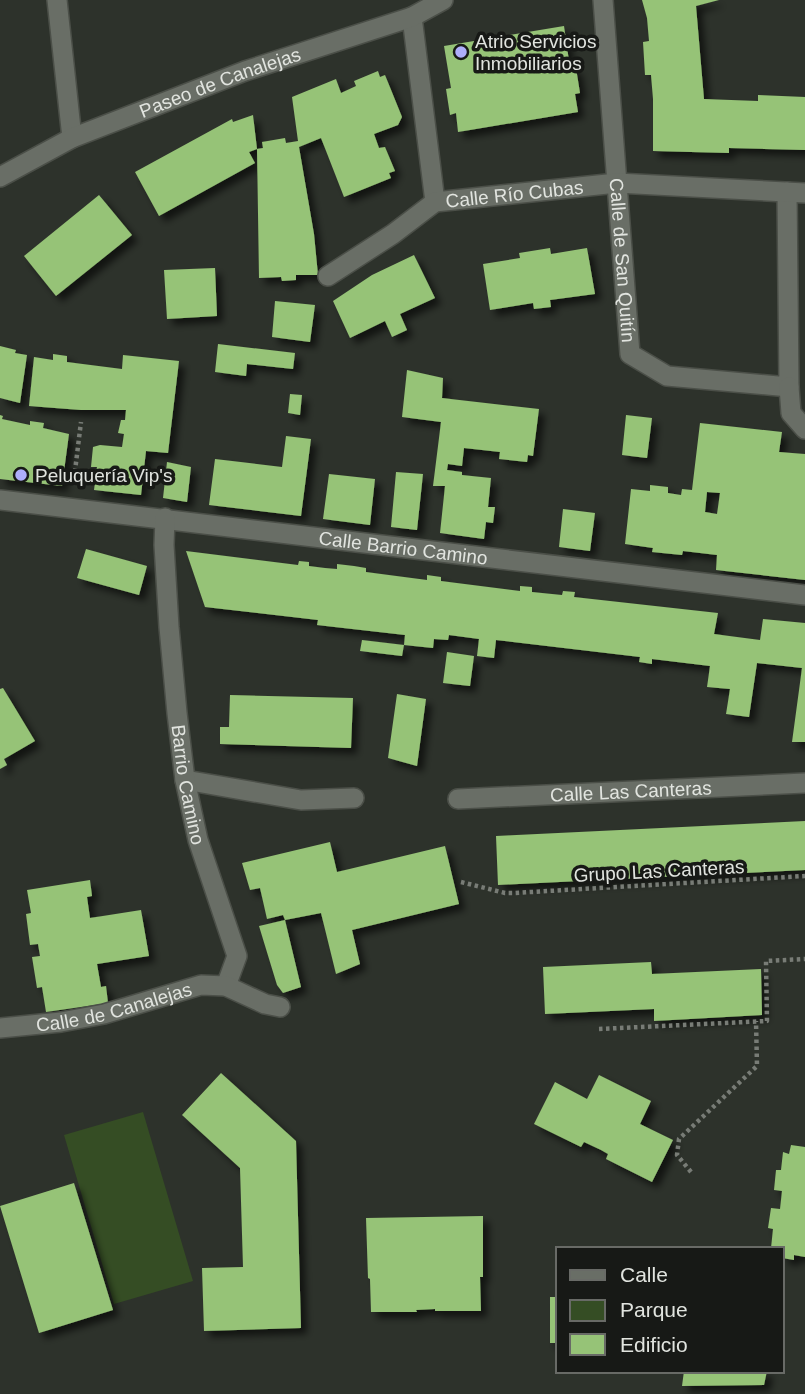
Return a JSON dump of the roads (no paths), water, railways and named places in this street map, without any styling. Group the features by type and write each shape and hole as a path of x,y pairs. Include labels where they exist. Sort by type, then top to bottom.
{"street":[{"path":"57,0 72,138"},
{"name":"Paseo de Canalejas","path":"0,177 72,138 245,71 412,17 443,0"},
{"name":"Calle de San Quitín","path":"603,0 630,354 667,376 789,387"},
{"name":"Calle Río Cubas","path":"412,17 435,202"},
{"name":"Calle Río Cubas","path":"328,276 393,234 435,202 617,183 796,193"},
{"path":"796,193 789,387 791,413 805,429"},
{"name":"Calle Barrio Camino","path":"0,500 805,595"},
{"name":"Barrio Camino","path":"165,519 169,627 185,780 198,840 237,957 226,986"},
{"path":"185,780 301,800 354,798"},
{"name":"Calle Las Canteras","path":"458,799 805,783"},
{"name":"Calle de Canalejas","path":"0,1028 61,1022 104,1014 201,985 226,986"},
{"path":"226,986 265,1004 280,1007"}],"place":[{"name":"Atrio Servicios Inmobiliarios","path":"461,52"},
{"name":"Peluquería Vip's","path":"21,475"}]}
